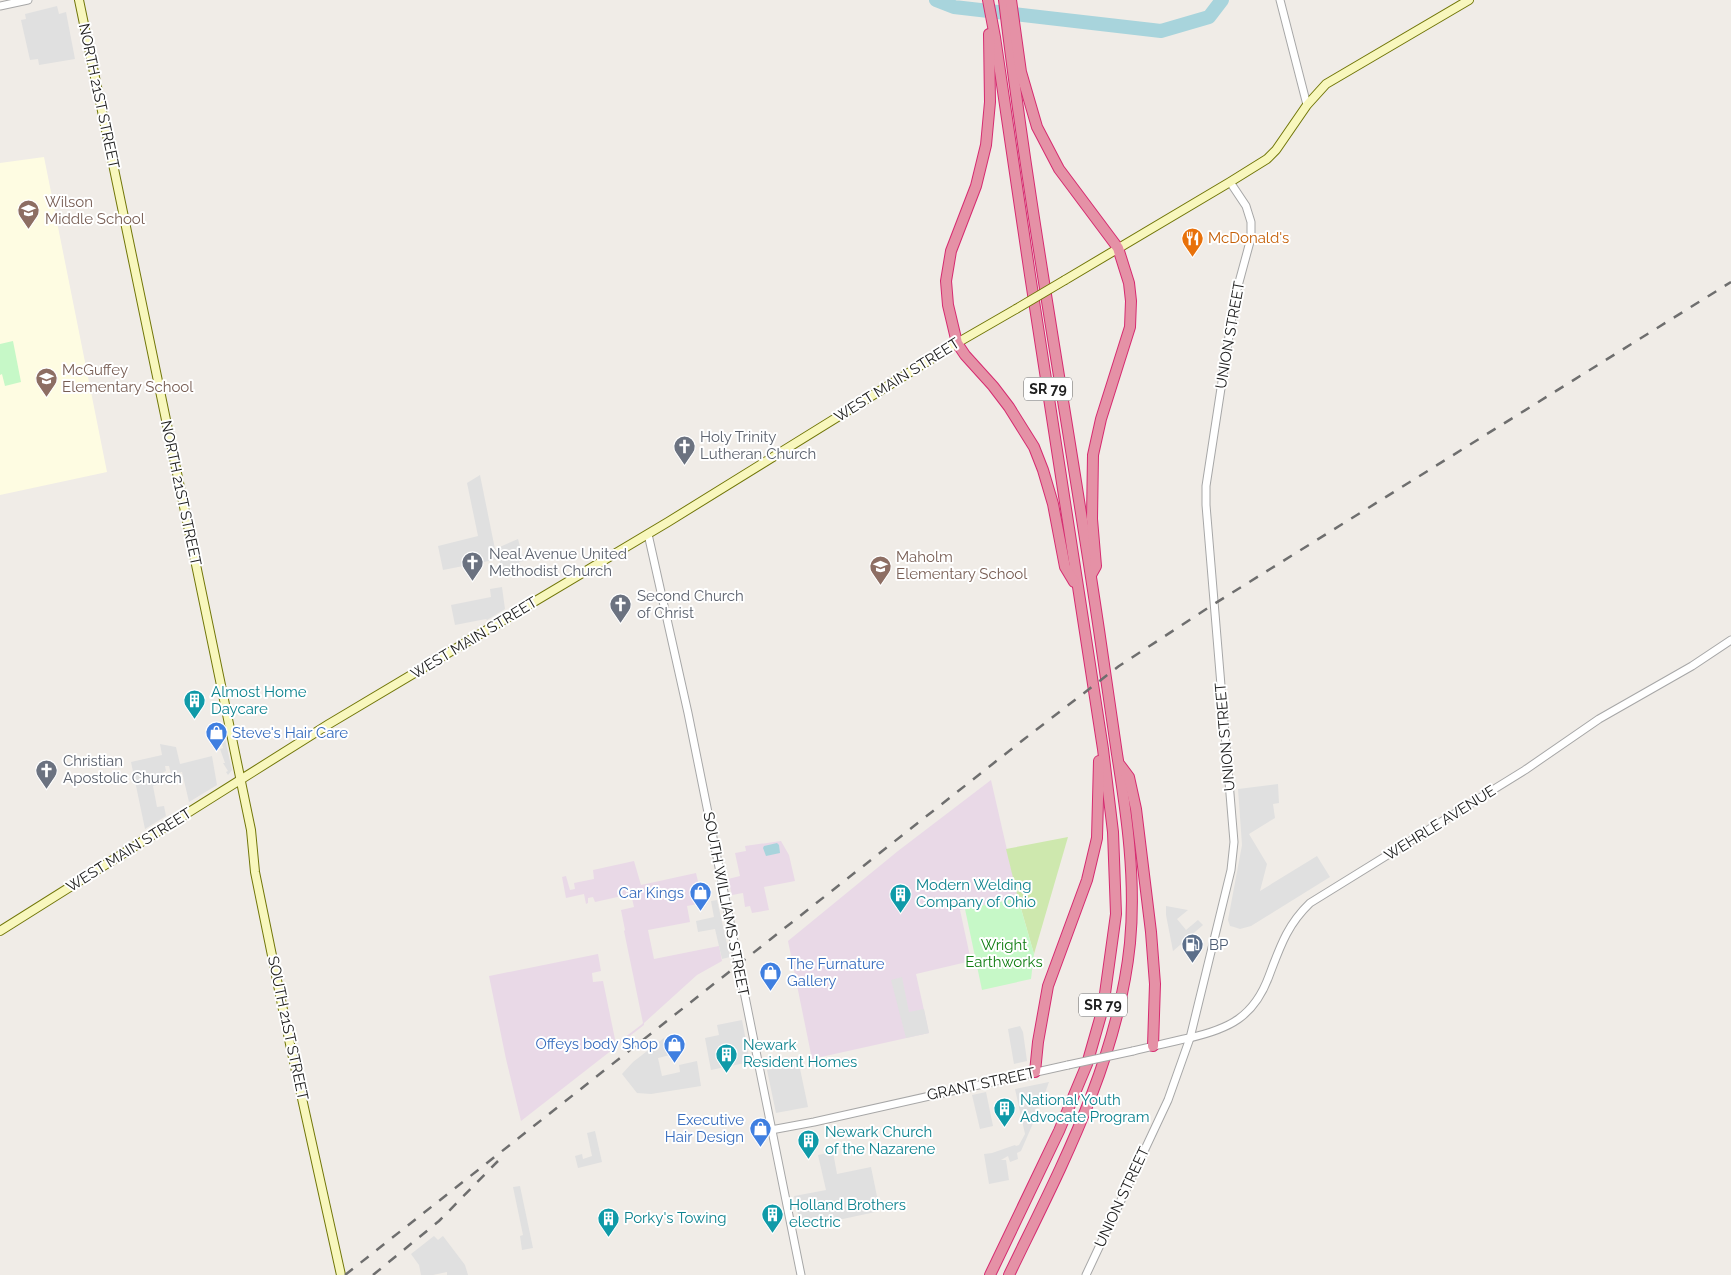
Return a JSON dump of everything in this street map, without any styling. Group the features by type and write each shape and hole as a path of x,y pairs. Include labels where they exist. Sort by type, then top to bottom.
{"highway":[{"path":"988,0 992,37 990,102 986,145 981,172 954,238 947,271 948,305 957,343 964,354 993,386 1034,447 1053,504 1065,566 1078,589"},
{"name":"SR 79","path":"1004,0 1013,39 1017,110 1119,764 1132,877 1130,944 1118,1013 1110,1045 1088,1103 1059,1170 1009,1275"},
{"path":"1011,0 1013,39 1021,72 1031,108 1048,149 1059,169 1118,248 1129,283 1131,302 1130,326 1101,419 1093,455 1092,536 1096,566 1090,576"},
{"name":"SR 79","path":"990,1275 1076,1092 1087,1064 1102,1008 1116,914 1113,832 1098,713 992,37"},
{"path":"1035,1072 1038,1042 1048,986 1087,880 1098,838 1100,791 1096,732 1098,713"},
{"path":"1119,764 1129,777 1136,809 1152,941 1155,984 1153,1046"}],"main road":[{"name":"NORTH 21ST STREET","path":"79,0 240,780"},
{"name":"WEST MAIN STREET","path":"0,931 343,716 648,534 957,343 1267,159 1276,150 1306,105 1316,93 1334,78 1469,0"},
{"name":"SOUTH 21ST STREET","path":"240,780 251,830 255,872 340,1275"}],"street":[{"path":"0,6 28,0"},
{"path":"1280,0 1306,105"},
{"name":"UNION STREET","path":"1086,1275 1168,1100 1190,1038 1231,870 1234,842 1206,505 1208,477 1235,296 1251,238 1249,215 1242,198 1230,182"},
{"name":"SOUTH WILLIAMS STREET","path":"648,534 701,777 801,1275"},
{"name":"WEHRLE AVENUE","path":"1190,1038 1228,1026 1251,1008 1264,990 1286,932 1310,903 1525,770 1599,719 1692,666 1731,640"},
{"name":"GRANT STREET","path":"771,1130 1190,1038"}],"shaded area":[{"path":"57,6 59,14 66,12 75,59 39,65 38,59 30,60 21,20 26,19 25,14"},
{"name":"McGuffey Elementary School","path":"44,157 107,472 0,495 0,163"},
{"path":"480,475 495,549 518,539 524,561 519,562 521,567 508,571 509,577 506,577 499,559 443,570 438,546 478,536 467,483"},
{"path":"502,587 505,609 487,620 455,625 451,605 491,597 490,589"},
{"path":"223,730 232,770 228,775 220,749 223,748 219,731"},
{"path":"160,744 176,747 180,764 212,756 217,785 189,802 182,772 171,774 169,766 165,766 166,771 162,773 164,783 153,786 157,807 164,806 166,816 145,829 131,762 162,755"},
{"name":"Modern Welding Company of Ohio","path":"991,780 1018,898 960,910 971,961 916,974 929,1033 812,1059 788,941 898,851"},
{"path":"1278,784 1279,803 1273,804 1275,818 1249,834 1267,864 1260,891 1317,856 1330,877 1251,926 1240,929 1230,926 1228,920 1242,845 1238,789"},
{"path":"781,841 789,855 795,881 764,887 769,910 752,913 750,906 745,907 743,893 732,895 728,879 740,876 735,853 746,851 745,846"},
{"path":"634,861 641,885 696,873 703,903 687,906 690,922 648,930 654,959 719,946 722,961 697,975 644,1025 521,1121 489,976 598,954 601,971 592,973 593,982 603,981 616,1044 641,1025 643,1023 621,910 634,907 631,894 595,902 593,897 588,898 588,903 586,904 584,894 566,898 562,877 566,876 570,890 575,889 574,883 594,879 593,870"},
{"path":"717,900 730,957 722,959 715,929 698,932 696,921 714,917 711,901"},
{"path":"1166,906 1188,910 1177,919 1186,930 1198,920 1203,925 1173,951 1166,915"},
{"path":"902,977 909,1012 924,1009 929,1033 906,1038 891,980"},
{"path":"742,1020 750,1062 711,1070 705,1038 719,1035 717,1025"},
{"path":"1020,1026 1023,1032 1027,1061 1014,1064 1008,1029"},
{"path":"664,1038 670,1055 658,1058 662,1076 680,1072 679,1065 697,1061 701,1086 651,1094 637,1093 622,1074 633,1062"},
{"path":"799,1064 808,1107 776,1113 767,1070"},
{"path":"1049,1082 1040,1107 1035,1109 1034,1121 1021,1151 1017,1153 1018,1159 1010,1162 1008,1156 1001,1160 1006,1160 1009,1180 989,1184 984,1154 1019,1145 1025,1134 1015,1089"},
{"path":"986,1092 993,1126 980,1129 972,1095"},
{"path":"595,1131 602,1162 578,1168 575,1156 582,1154 583,1159 592,1156 587,1133"},
{"path":"833,1152 837,1174 871,1167 880,1211 801,1228 794,1196 826,1190 818,1155"},
{"path":"520,1186 533,1248 522,1250 520,1236 523,1235 513,1187"},
{"path":"434,1236 438,1240 443,1236 465,1265 468,1275 447,1275 447,1272 421,1275 419,1265 411,1254"}],"green space":[{"path":"13,341 21,382 5,386 2,374 0,375 0,344"},
{"path":"1068,837 1034,954 1006,849"},
{"name":"Wright Earthworks","path":"1018,898 1034,954 1031,979 982,990 965,909"}],"water":[{"path":"777,843 780,853 766,856 764,846"}],"waterway":[{"path":"936,0 954,7 1161,31 1209,17 1222,0"}],"railway":[{"path":"345,1275 1119,666 1214,604 1731,282"},
{"path":"373,1275 439,1221 498,1161"}],"place":[{"name":"Wilson Middle School","path":"29,230"},
{"name":"McDonald's","path":"1192,257"},
{"name":"McGuffey Elementary School","path":"46,398"},
{"name":"Holy Trinity Lutheran Church","path":"684,465"},
{"name":"Neal Avenue United Methodist Church","path":"473,582"},
{"name":"Maholm Elementary School","path":"880,585"},
{"name":"Second Church of Christ","path":"621,624"},
{"name":"Almost Home Daycare","path":"195,720"},
{"name":"Steve's Hair Care","path":"216,752"},
{"name":"Christian Apostolic Church","path":"47,789"},
{"name":"Car Kings","path":"700,912"},
{"name":"Modern Welding Company of Ohio","path":"900,913"},
{"name":"BP","path":"1193,964"},
{"name":"The Furnature Gallery","path":"771,992"},
{"name":"Offeys body Shop","path":"674,1063"},
{"name":"Newark Resident Homes","path":"727,1073"},
{"name":"National Youth Advocate Program","path":"1004,1128"},
{"name":"Executive Hair Design","path":"760,1148"},
{"name":"Newark Church of the Nazarene","path":"809,1160"},
{"name":"Holland Brothers electric","path":"773,1233"},
{"name":"Porky's Towing","path":"608,1237"}]}
